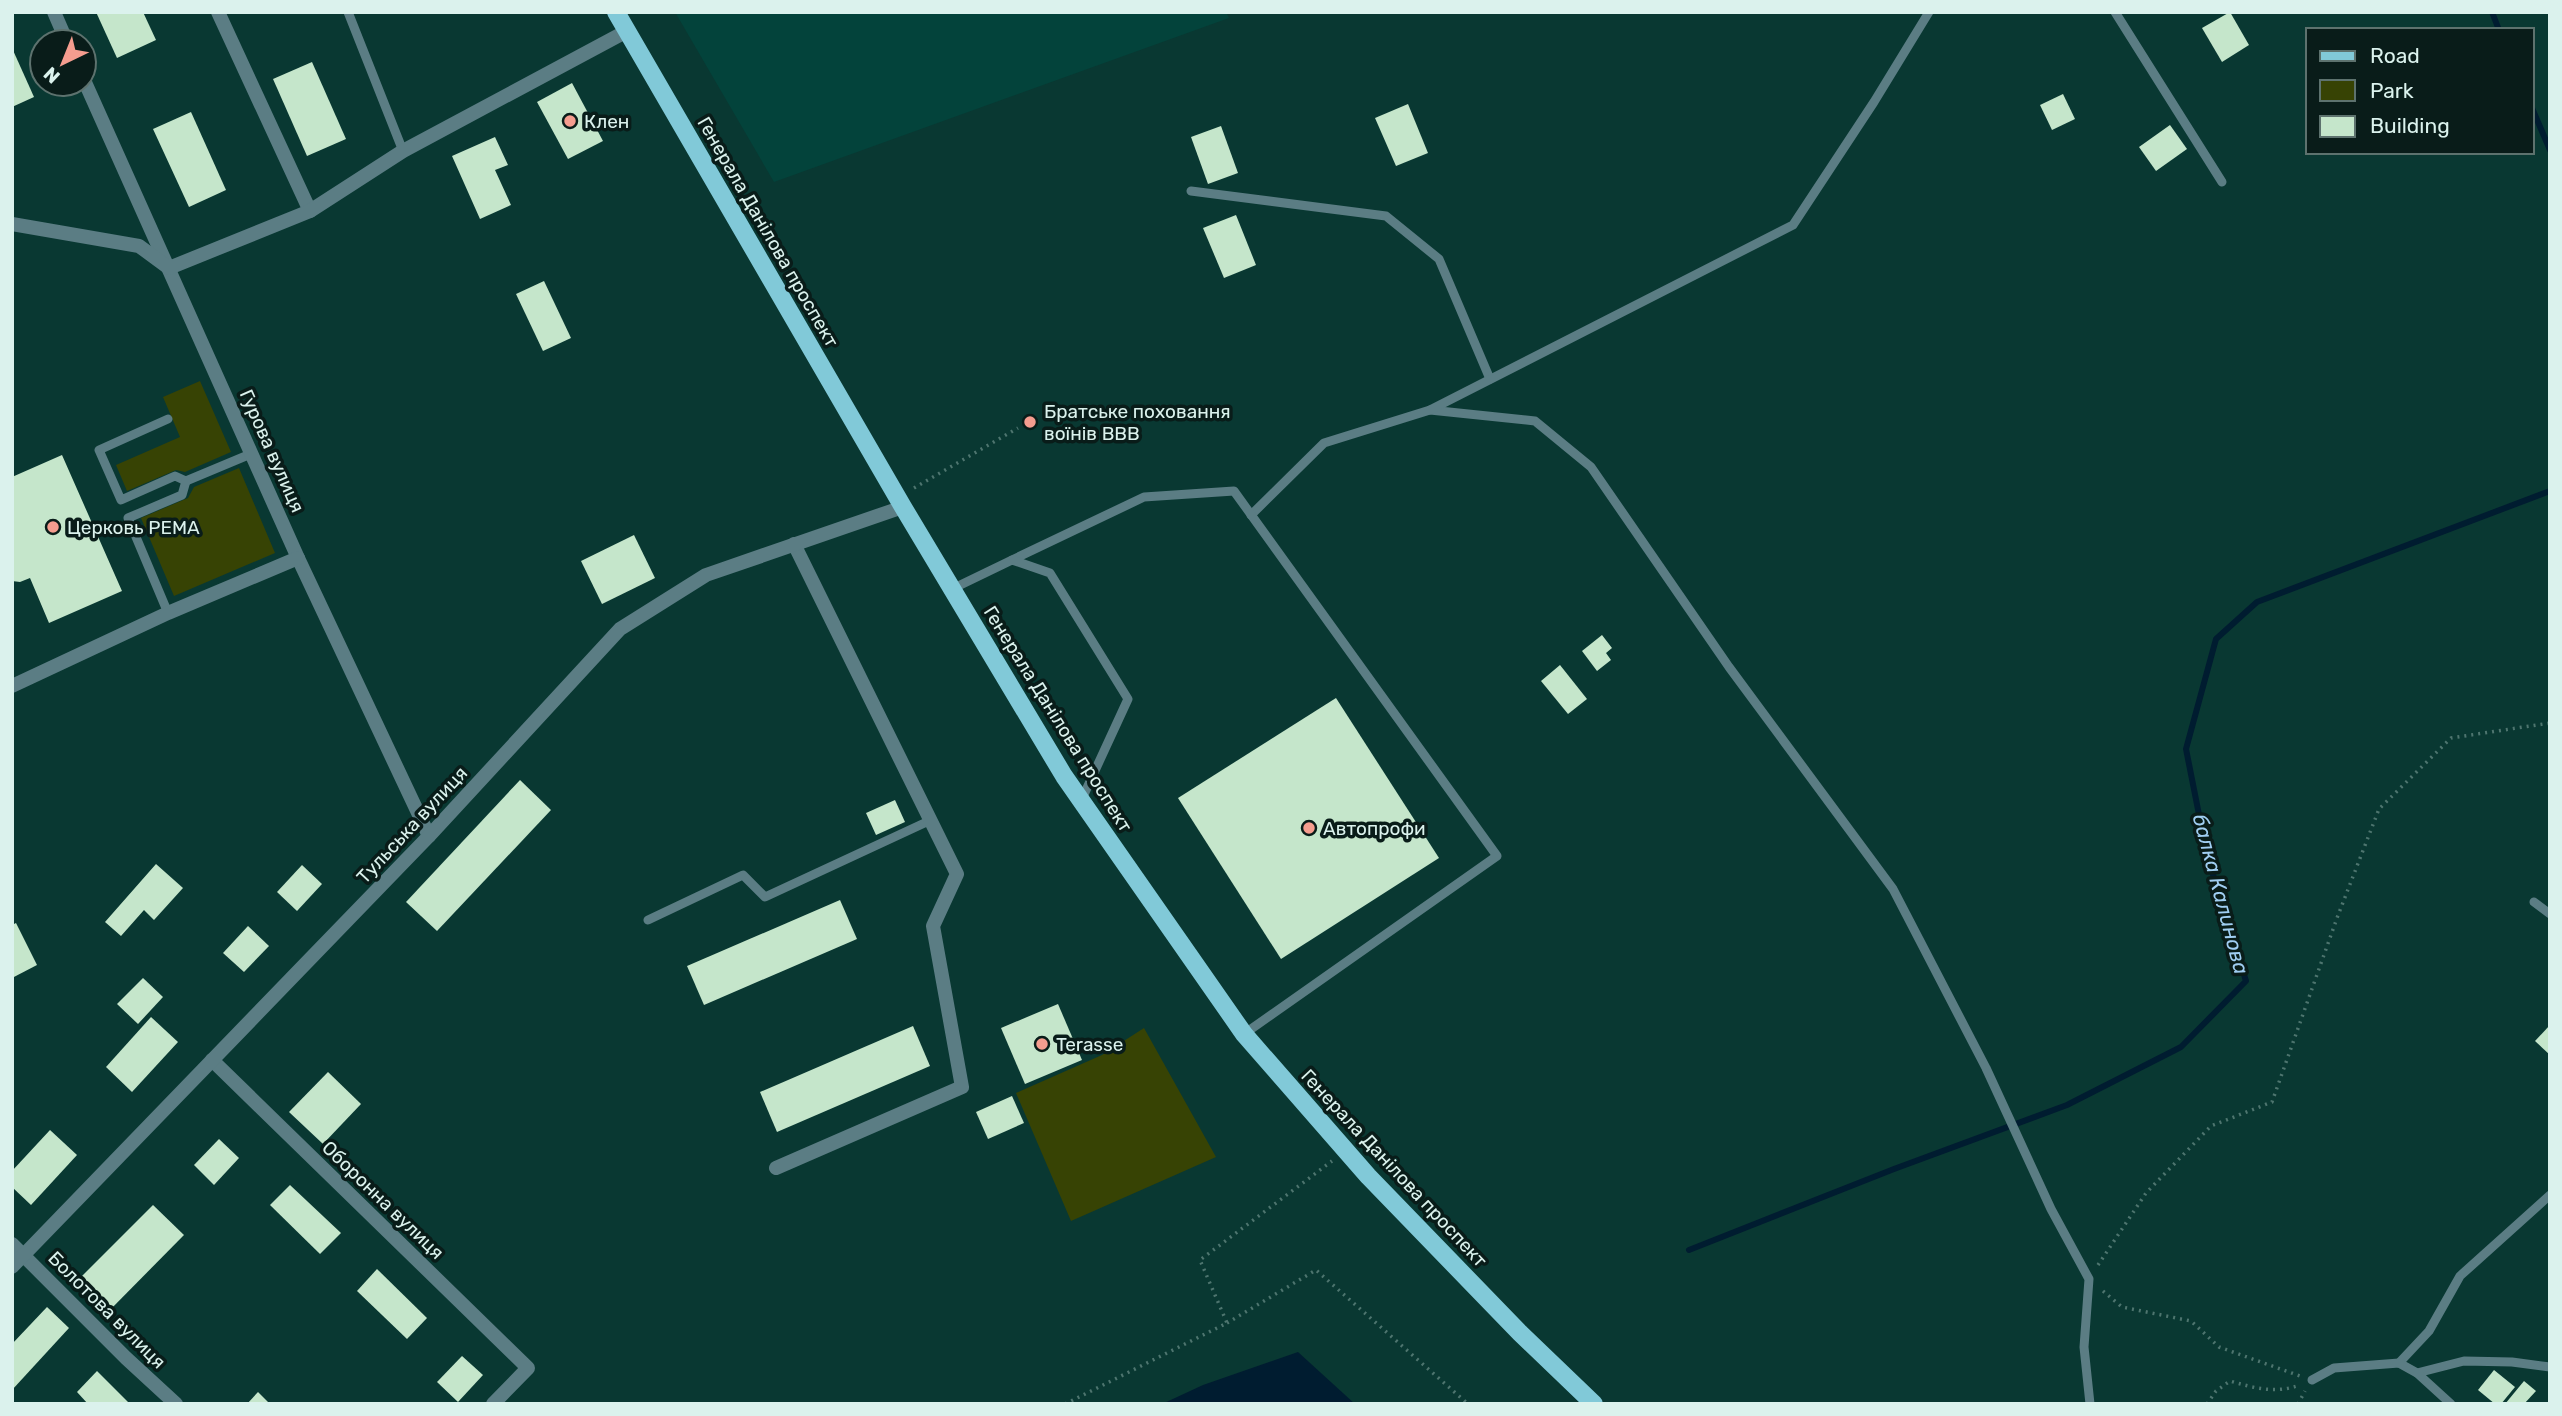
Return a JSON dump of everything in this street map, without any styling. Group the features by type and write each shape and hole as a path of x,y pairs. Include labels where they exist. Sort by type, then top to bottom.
{"main road":[{"name":"Генерала Данілова проспект","path":"617,12 900,502 1081,801 1244,1034 1346,1151 1520,1333 1594,1404"}],"street":[{"path":"218,12 310,211"},
{"path":"12,224 139,246 169,268 310,211 403,150 627,31"},
{"name":"Гурова вулиця","path":"92,98 298,558 429,836"},
{"name":"Тульська вулиця","path":"12,1267 429,836 620,629 706,575 900,502"},
{"path":"776,1167 962,1087 933,926 957,874 794,544"},
{"path":"12,686 168,613 298,558"},
{"name":"Оборонна вулиця","path":"212,1060 528,1368 493,1404"},
{"name":"Болотова вулиця","path":"12,1244 176,1404"}],"lane":[{"path":"348,12 403,150"},
{"path":"1251,515 1324,443 1430,410 1793,225 1929,12"},
{"path":"2115,12 2221,182"},
{"path":"1191,191 1386,216 1439,259 1490,379"},
{"path":"1430,410 1535,421 1591,467 1729,667 1892,889 1986,1068 2051,1209 2089,1279 2084,1347 2090,1404"},
{"path":"168,419 99,450 121,500 175,476 186,481 253,453"},
{"path":"168,613 128,518 182,495 186,481"},
{"path":"952,589 1144,497 1234,491 1497,856 1244,1034"},
{"path":"1012,560 1050,573 1128,699 1081,801"},
{"path":"648,920 743,875 765,897 932,820"},
{"path":"2534,902 2550,914"},
{"path":"2399,1363 2429,1331 2460,1276 2550,1195"},
{"path":"2417,1373 2464,1361 2512,1362 2550,1367"},
{"path":"2312,1380 2334,1368 2399,1363 2417,1373 2451,1404"}],"path":[{"path":"900,502 1018,428"},
{"path":"2312,1380 2219,1347 2191,1321 2122,1307 2089,1279 2146,1193 2211,1126 2272,1102 2379,809 2451,738 2550,723"},
{"path":"1227,1323 1200,1259 1346,1151"},
{"path":"1065,1404 1227,1323 1315,1270 1468,1404"},
{"path":"2207,1404 2216,1391 2230,1381 2258,1390 2287,1390 2312,1380"}],"shaded area":[{"path":"675,12 1226,12 1229,18 774,182"}],"green space":[{"path":"200,381 231,452 185,472 176,470 127,491 116,465 180,437 163,397"},
{"path":"239,468 275,553 174,596 141,518 188,498 194,487"},
{"path":"1144,1028 1216,1157 1071,1221 1016,1093 1102,1055"}],"water":[{"path":"1298,1352 1355,1404 1162,1404 1203,1385"}],"building":[{"path":"96,12 143,12 156,40 117,58"},
{"path":"2230,12 2249,45 2222,62 2202,28"},
{"path":"12,48 28,84 28,98 32,98 12,107"},
{"path":"312,62 346,139 307,156 273,79"},
{"name":"Клен","path":"572,83 603,141 568,159 537,102"},
{"path":"2063,94 2075,119 2052,130 2040,105"},
{"path":"1408,104 1428,153 1396,166 1375,118"},
{"path":"191,112 226,190 189,207 153,129"},
{"path":"2170,125 2187,149 2156,171 2139,147"},
{"path":"1221,126 1238,173 1208,184 1191,137"},
{"path":"495,137 508,165 495,170 511,205 480,219 452,156"},
{"path":"1236,215 1256,265 1224,278 1203,228"},
{"path":"544,281 571,338 543,351 516,294"},
{"name":"Церковь РЕМА","path":"62,455 122,591 49,623 30,578 20,582 12,581 12,477"},
{"path":"634,535 655,578 602,604 581,561"},
{"path":"1602,635 1612,648 1606,653 1611,660 1597,671 1582,651"},
{"path":"1560,665 1587,699 1568,714 1541,681"},
{"name":"Автопрофи","path":"1336,698 1439,858 1281,959 1178,798"},
{"path":"520,780 551,810 437,931 406,902"},
{"path":"895,800 905,822 876,835 866,813"},
{"path":"156,864 183,888 154,920 144,910 121,936 105,922"},
{"path":"302,865 322,884 297,911 277,892"},
{"path":"840,900 857,939 704,1005 687,966"},
{"path":"16,923 37,965 12,978 12,925"},
{"path":"248,926 269,946 244,972 223,953"},
{"path":"143,978 163,997 138,1024 117,1004"},
{"name":"Terasse","path":"1058,1004 1082,1060 1025,1084 1001,1028"},
{"path":"151,1017 178,1042 132,1092 106,1067"},
{"path":"2550,1025 2550,1055 2535,1041"},
{"path":"913,1026 930,1066 777,1132 760,1092"},
{"path":"328,1072 361,1104 323,1144 289,1112"},
{"path":"1012,1096 1024,1123 988,1139 976,1112"},
{"path":"50,1130 77,1155 31,1205 12,1187 12,1171"},
{"path":"219,1139 239,1158 214,1185 194,1165"},
{"path":"290,1185 341,1233 320,1254 270,1205"},
{"path":"153,1205 184,1235 106,1314 75,1283"},
{"path":"377,1269 427,1318 407,1339 357,1291"},
{"path":"47,1307 69,1328 12,1390 12,1344"},
{"path":"462,1356 483,1375 458,1402 437,1382"},
{"path":"2494,1370 2515,1387 2501,1404 2495,1404 2478,1390"},
{"path":"97,1371 130,1404 88,1404 77,1392"},
{"path":"2524,1381 2536,1391 2524,1404 2505,1404"},
{"path":"258,1392 270,1404 247,1404"}],"waterway":[{"path":"2492,12 2498,28"},
{"path":"2534,113 2550,150"},
{"name":"балка Калинова","path":"1689,1250 1894,1169 2067,1105 2181,1047 2246,981 2207,855 2186,749 2216,639 2257,602 2550,491"}],"place":[{"name":"Клен","path":"570,121"},
{"name":"Братське поховання воїнів ВВВ","path":"1030,422"},
{"name":"Церковь РЕМА","path":"53,527"},
{"name":"Автопрофи","path":"1309,828"},
{"name":"Terasse","path":"1042,1044"}]}
